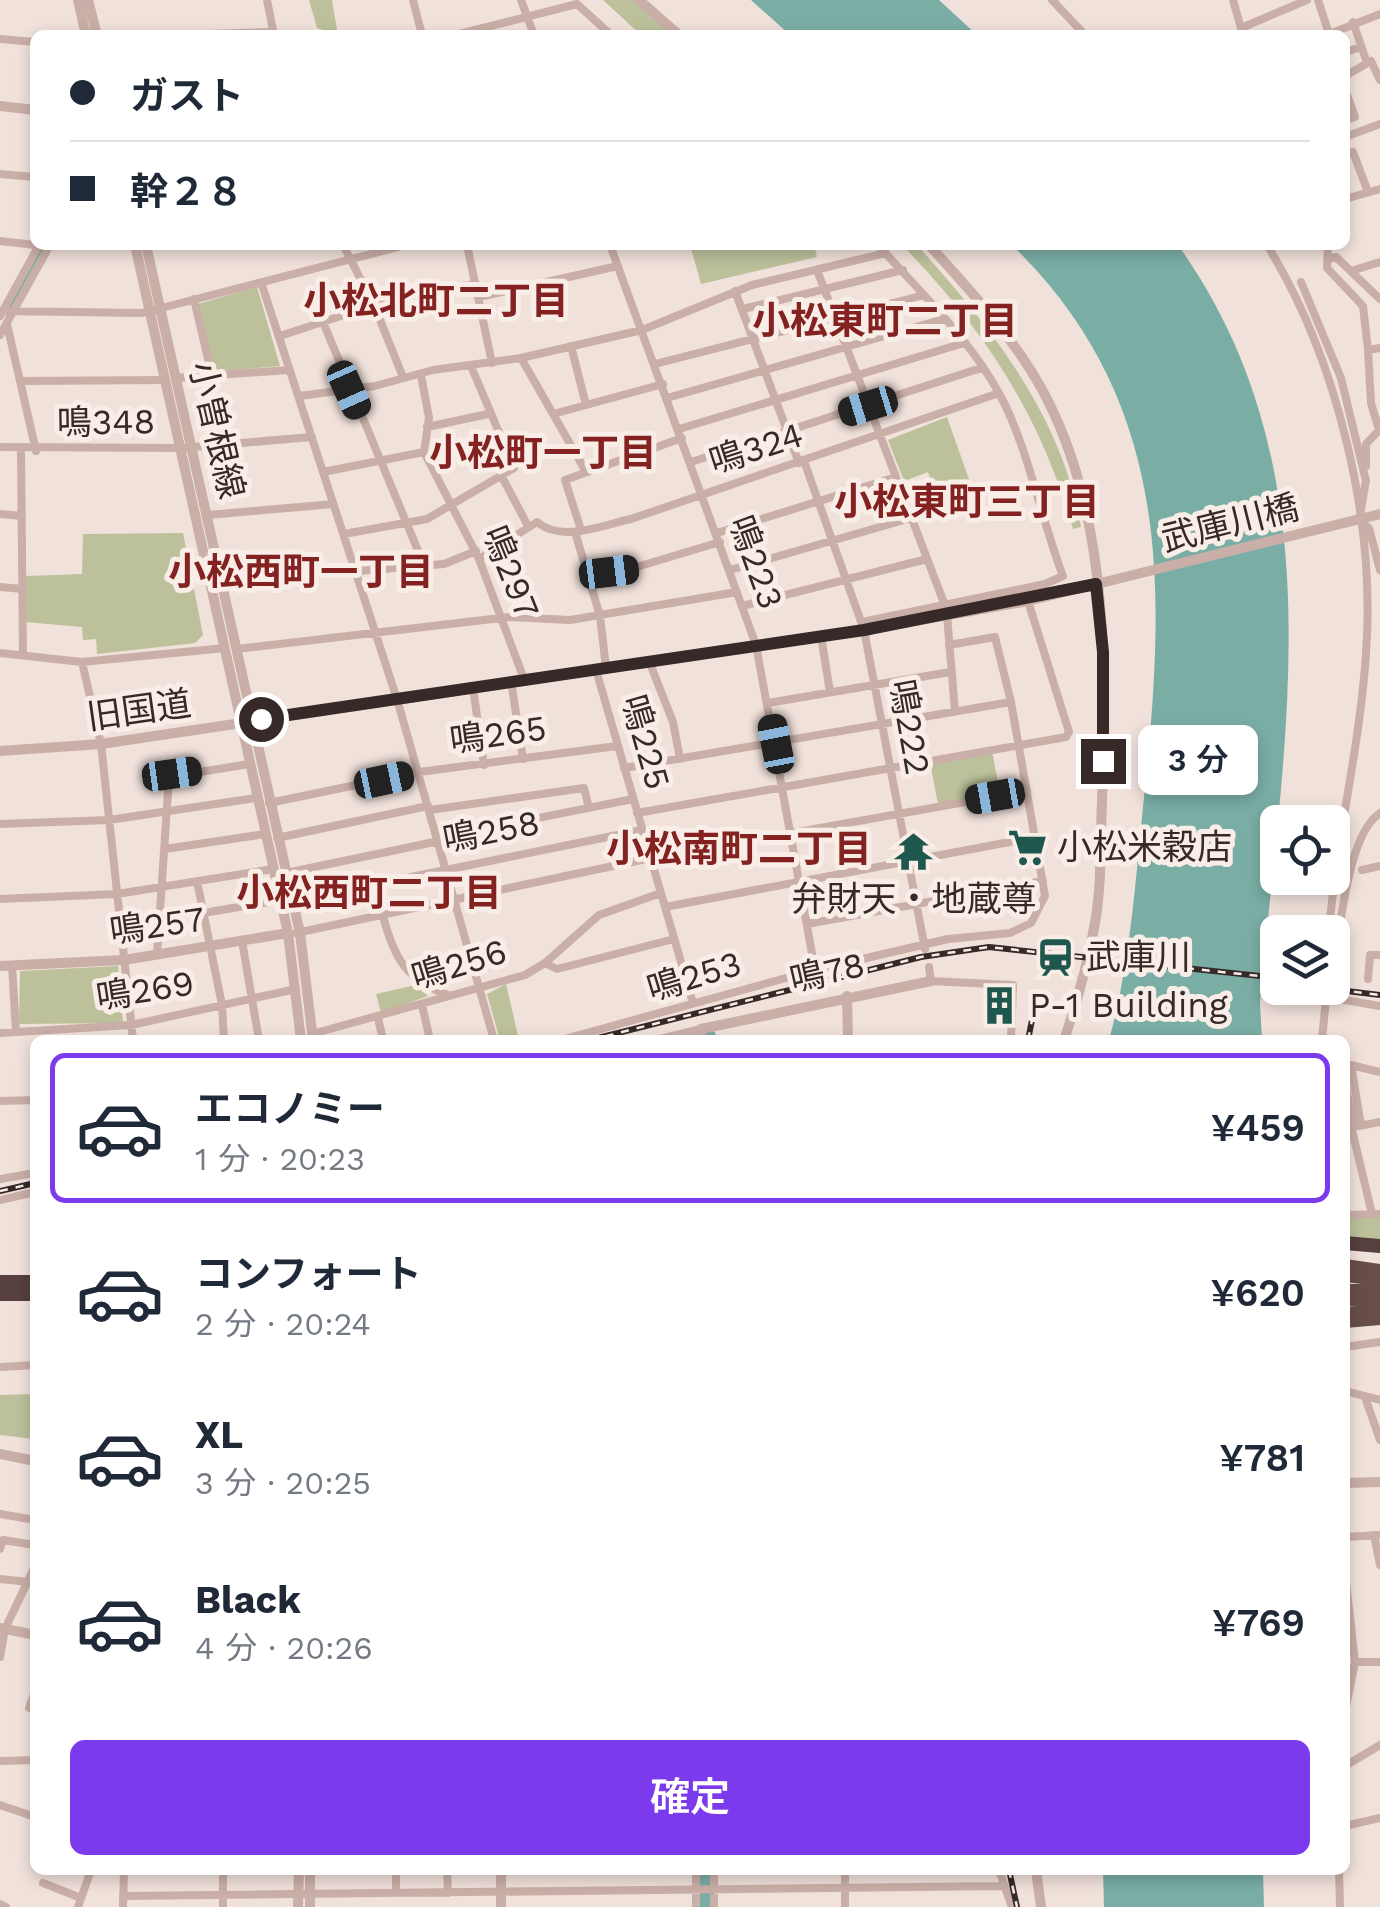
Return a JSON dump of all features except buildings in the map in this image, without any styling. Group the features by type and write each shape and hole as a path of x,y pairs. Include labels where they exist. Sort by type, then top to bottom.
{"highway":[{"path":"1350,1244 1380,1247"},
{"path":"1350,1267 1380,1270"},
{"path":"1350,1277 1380,1280"},
{"path":"0,1279 30,1279"},
{"path":"1350,1290 1380,1290"},
{"path":"0,1297 30,1297"},
{"path":"1350,1300 1380,1300"},
{"path":"1350,1313 1380,1310"},
{"path":"1350,1322 1380,1319"}],"street":[{"path":"78,0 85,30"},
{"path":"88,0 96,30"},
{"path":"273,30 267,0 279,0"},
{"path":"413,0 421,30"},
{"path":"521,0 532,30"},
{"path":"639,0 673,30"},
{"path":"1052,0 1079,30"},
{"path":"1233,0 1241,30"},
{"path":"1246,30 1307,0"},
{"path":"1318,0 1327,30"},
{"path":"476,30 575,2 606,30"},
{"path":"1336,30 1380,14"},
{"path":"1353,22 1366,63"},
{"path":"0,38 30,41"},
{"path":"1350,50 1361,47"},
{"path":"1350,73 1370,61 1380,80"},
{"path":"0,106 30,109"},
{"path":"1350,135 1380,124"},
{"path":"1350,152 1368,192"},
{"path":"0,174 30,177"},
{"path":"1350,197 1380,189"},
{"path":"0,241 30,244"},
{"path":"0,336 4,315 38,250"},
{"name":"小曽根線","path":"137,250 156,309"},
{"name":"小曽根線","path":"147,250 156,309 231,649 256,798 286,873 309,1035"},
{"path":"346,250 403,377"},
{"path":"4,315 156,309 384,250"},
{"path":"468,250 492,363"},
{"name":"鳴223","path":"612,250 756,645 815,970"},
{"path":"882,250 944,319 999,393 1021,446 1063,576 945,609"},
{"path":"933,250 1011,345 1047,398 1078,476 1103,652 1103,761 1096,920 1065,1035"},
{"path":"1270,250 1294,289 1320,351 1358,520 1366,653 1331,915"},
{"path":"1329,250 1327,268 1363,306 1376,386 1371,403 1380,429 1366,444 1366,480 1358,520"},
{"path":"299,396 521,358 642,330 735,291 886,254"},
{"path":"1330,259 1336,257 1380,300"},
{"path":"1351,271 1380,262"},
{"path":"479,298 618,266"},
{"path":"817,270 945,609 955,712"},
{"path":"743,309 903,270"},
{"path":"262,282 397,699 493,1035"},
{"path":"1301,282 1341,378 1366,480"},
{"path":"280,336 372,304 476,284"},
{"name":"鳴222","path":"735,291 863,626 924,948"},
{"path":"655,364 924,295"},
{"path":"194,299 212,376"},
{"path":"4,315 36,450"},
{"path":"668,398 944,319"},
{"path":"323,322 424,565"},
{"path":"521,358 585,470 776,400 964,344"},
{"path":"570,346 586,405"},
{"path":"1368,350 1380,348"},
{"path":"344,534 427,519 514,468 471,366"},
{"path":"690,462 981,368"},
{"path":"21,381 172,379 289,370"},
{"path":"323,472 424,452 427,427 421,375"},
{"path":"553,414 662,384"},
{"name":"鳴324","path":"528,526 537,522 547,530 578,531 703,495 999,393"},
{"path":"427,427 488,414"},
{"name":"鳴348","path":"0,447 187,448 312,437"},
{"name":"小曽根線","path":"187,448 208,514 231,649"},
{"path":"21,449 23,655"},
{"name":"鳴297","path":"424,452 478,555 502,619 518,680 523,759"},
{"name":"鳴225","path":"585,470 582,476 565,480 600,616 601,668 617,746 692,1003"},
{"path":"222,582 444,564 478,555 528,526 502,476"},
{"path":"588,574 630,569 896,477"},
{"path":"208,514 334,504"},
{"path":"0,514 22,516"},
{"name":"武庫川橋","path":"1114,580 1380,514"},
{"path":"730,570 912,518"},
{"path":"1358,520 1369,528 1380,570"},
{"path":"742,606 927,559"},
{"name":"旧国道","path":"0,751 100,744 821,636 945,609 1028,601 1114,580"},
{"path":"0,586 23,590"},
{"path":"0,652 82,662 502,619 600,616 738,592"},
{"path":"637,813 1066,738 1068,732 1028,601"},
{"path":"821,636 830,692"},
{"path":"807,924 1043,882 1011,702 995,637 949,645"},
{"path":"648,661 672,722 680,759"},
{"path":"82,662 100,744 132,1035"},
{"path":"768,703 950,672"},
{"path":"472,688 484,765"},
{"path":"624,768 1011,702"},
{"name":"小曽根線","path":"244,722 269,803 273,869 287,901"},
{"name":"鳴265","path":"269,803 419,772 617,746"},
{"path":"157,955 169,811 168,777 249,764"},
{"path":"165,849 584,788 588,808"},
{"name":"鳴257","path":"6,966 124,960 294,934 651,858 1028,790"},
{"path":"0,824 109,820 256,798"},
{"path":"286,873 633,800"},
{"path":"1343,915 1352,871 1369,822 1380,812"},
{"name":"鳴258","path":"160,918 287,901 642,830"},
{"path":"665,907 1036,837"},
{"path":"1362,870 1380,866"},
{"path":"0,899 117,894 273,869"},
{"path":"197,881 222,1005 224,1035"},
{"name":"鳴253","path":"580,1035 815,970 1026,926 1042,908 1043,882"},
{"name":"鳴256","path":"319,1035 525,974 545,963 599,915 661,894"},
{"path":"383,916 391,947 406,973 450,996"},
{"name":"小曽根線","path":"294,934 298,989 308,1035"},
{"path":"545,963 557,969 674,939"},
{"path":"242,941 259,1035"},
{"path":"1368,979 1370,955 1380,955"},
{"path":"6,966 16,1032"},
{"path":"929,966 931,981"},
{"name":"鳴78","path":"701,1034 848,996 931,981 1012,986 1011,1035"},
{"name":"鳴269","path":"0,1033 131,1025 298,989"},
{"path":"848,996 848,1035"},
{"path":"1350,998 1380,1006"},
{"path":"422,1004 429,1035"},
{"path":"1323,1035 1326,1005"},
{"path":"378,1018 382,1035"},
{"path":"1356,1127 1350,1065 1380,1072"},
{"path":"0,1102 30,1100"},
{"path":"1350,1104 1376,1214 1350,1215"},
{"path":"1350,1133 1356,1127 1380,1122"},
{"path":"0,1179 30,1173"},
{"path":"0,1200 30,1193"},
{"path":"1350,1346 1380,1342"},
{"path":"0,1367 30,1366"},
{"path":"1350,1393 1366,1400 1380,1400"},
{"path":"1366,1400 1380,1440"},
{"path":"0,1454 30,1460"},
{"path":"1350,1482 1380,1482"},
{"path":"0,1514 30,1519"},
{"path":"1350,1536 1377,1535 1380,1565"},
{"path":"0,1548 3,1540 30,1544"},
{"path":"0,1579 29,1582 2,1629 0,1657"},
{"path":"1350,1618 1355,1662 1350,1687"},
{"path":"2,1629 30,1634"},
{"path":"1355,1662 1380,1662"},
{"path":"1350,1763 1380,1745"},
{"path":"0,1761 30,1760"},
{"path":"0,1805 30,1815"},
{"path":"1350,1825 1380,1818"},
{"path":"43,1883 79,1902 89,1875"},
{"path":"123,1907 124,1875"},
{"path":"223,1875 223,1907"},
{"path":"299,1875 310,1907"},
{"path":"298,1907 309,1875"},
{"path":"396,1875 396,1893"},
{"path":"447,1875 448,1892"},
{"path":"501,1875 501,1907"},
{"path":"696,1907 697,1875"},
{"path":"714,1875 714,1907"},
{"path":"845,1875 845,1907"},
{"path":"1001,1875 1003,1886"},
{"path":"1037,1875 1041,1907"},
{"path":"1339,1875 1340,1907"},
{"path":"124,1896 1003,1886 1009,1889 1012,1907"},
{"path":"426,1893 426,1907"}],"green space":[{"path":"309,0 332,0 337,30 317,28"},
{"path":"603,0 634,0 667,30 636,30"},
{"path":"691,250 815,250 817,257 701,284"},
{"path":"907,250 921,250 971,308 1020,375 1058,448 1081,527 1073,529 1044,448 1006,376 932,277"},
{"path":"257,287 280,366 214,372 198,304"},
{"path":"947,417 971,485 937,497 928,472 904,481 888,440"},
{"path":"183,533 203,635 195,643 97,654 96,639 83,640 82,627 25,622 25,576 82,574 83,534"},
{"path":"992,751 1000,793 938,804 930,762"},
{"path":"118,966 123,1023 19,1024 20,971"},
{"path":"506,984 518,1035 499,1035 487,994"},
{"path":"416,985 428,996 381,1013 376,994"},
{"path":"1380,1217 1380,1240 1350,1237 1350,1218"},
{"path":"30,1394 30,1439 0,1435 0,1395"}],"water":[{"path":"751,0 939,0 972,30 784,30"},
{"path":"1016,250 1181,250 1229,332 1263,423 1281,516 1288,612 1287,709 1279,805 1260,805 1260,895 1270,895 1269,915 1260,915 1262,1035 1110,1035 1131,925 1150,729 1155,579 1148,507 1132,438 1105,371 1066,306"},
{"path":"1103,1875 1263,1875 1264,1907 1104,1907"}],"waterway":[{"path":"11,305 41,250"},
{"path":"707,1875 707,1907"}],"railway":[{"path":"610,1035 921,957 989,947 1260,976"},
{"path":"1350,991 1380,995"},
{"path":"1029,1035 1033,1015"},
{"path":"0,1191 30,1184"},
{"path":"1010,1875 1017,1907"}],"place":[{"name":"小松米穀店","path":"1027,847"},
{"name":"弁財天・地蔵尊","path":"914,852"},
{"name":"武庫川","path":"1056,957"},
{"name":"P-1 Building","path":"999,1005"}],"district":[{"name":"小松北町二丁目","path":"436,301"},
{"name":"小松東町二丁目","path":"885,321"},
{"name":"小松町一丁目","path":"543,453"},
{"name":"小松東町三丁目","path":"967,502"},
{"name":"小松西町一丁目","path":"301,572"},
{"name":"小松南町二丁目","path":"739,849"},
{"name":"小松西町二丁目","path":"369,893"}],"route":[{"path":"261,719 864,630 1028,601 1096,584 1103,652 1103,761"}]}
